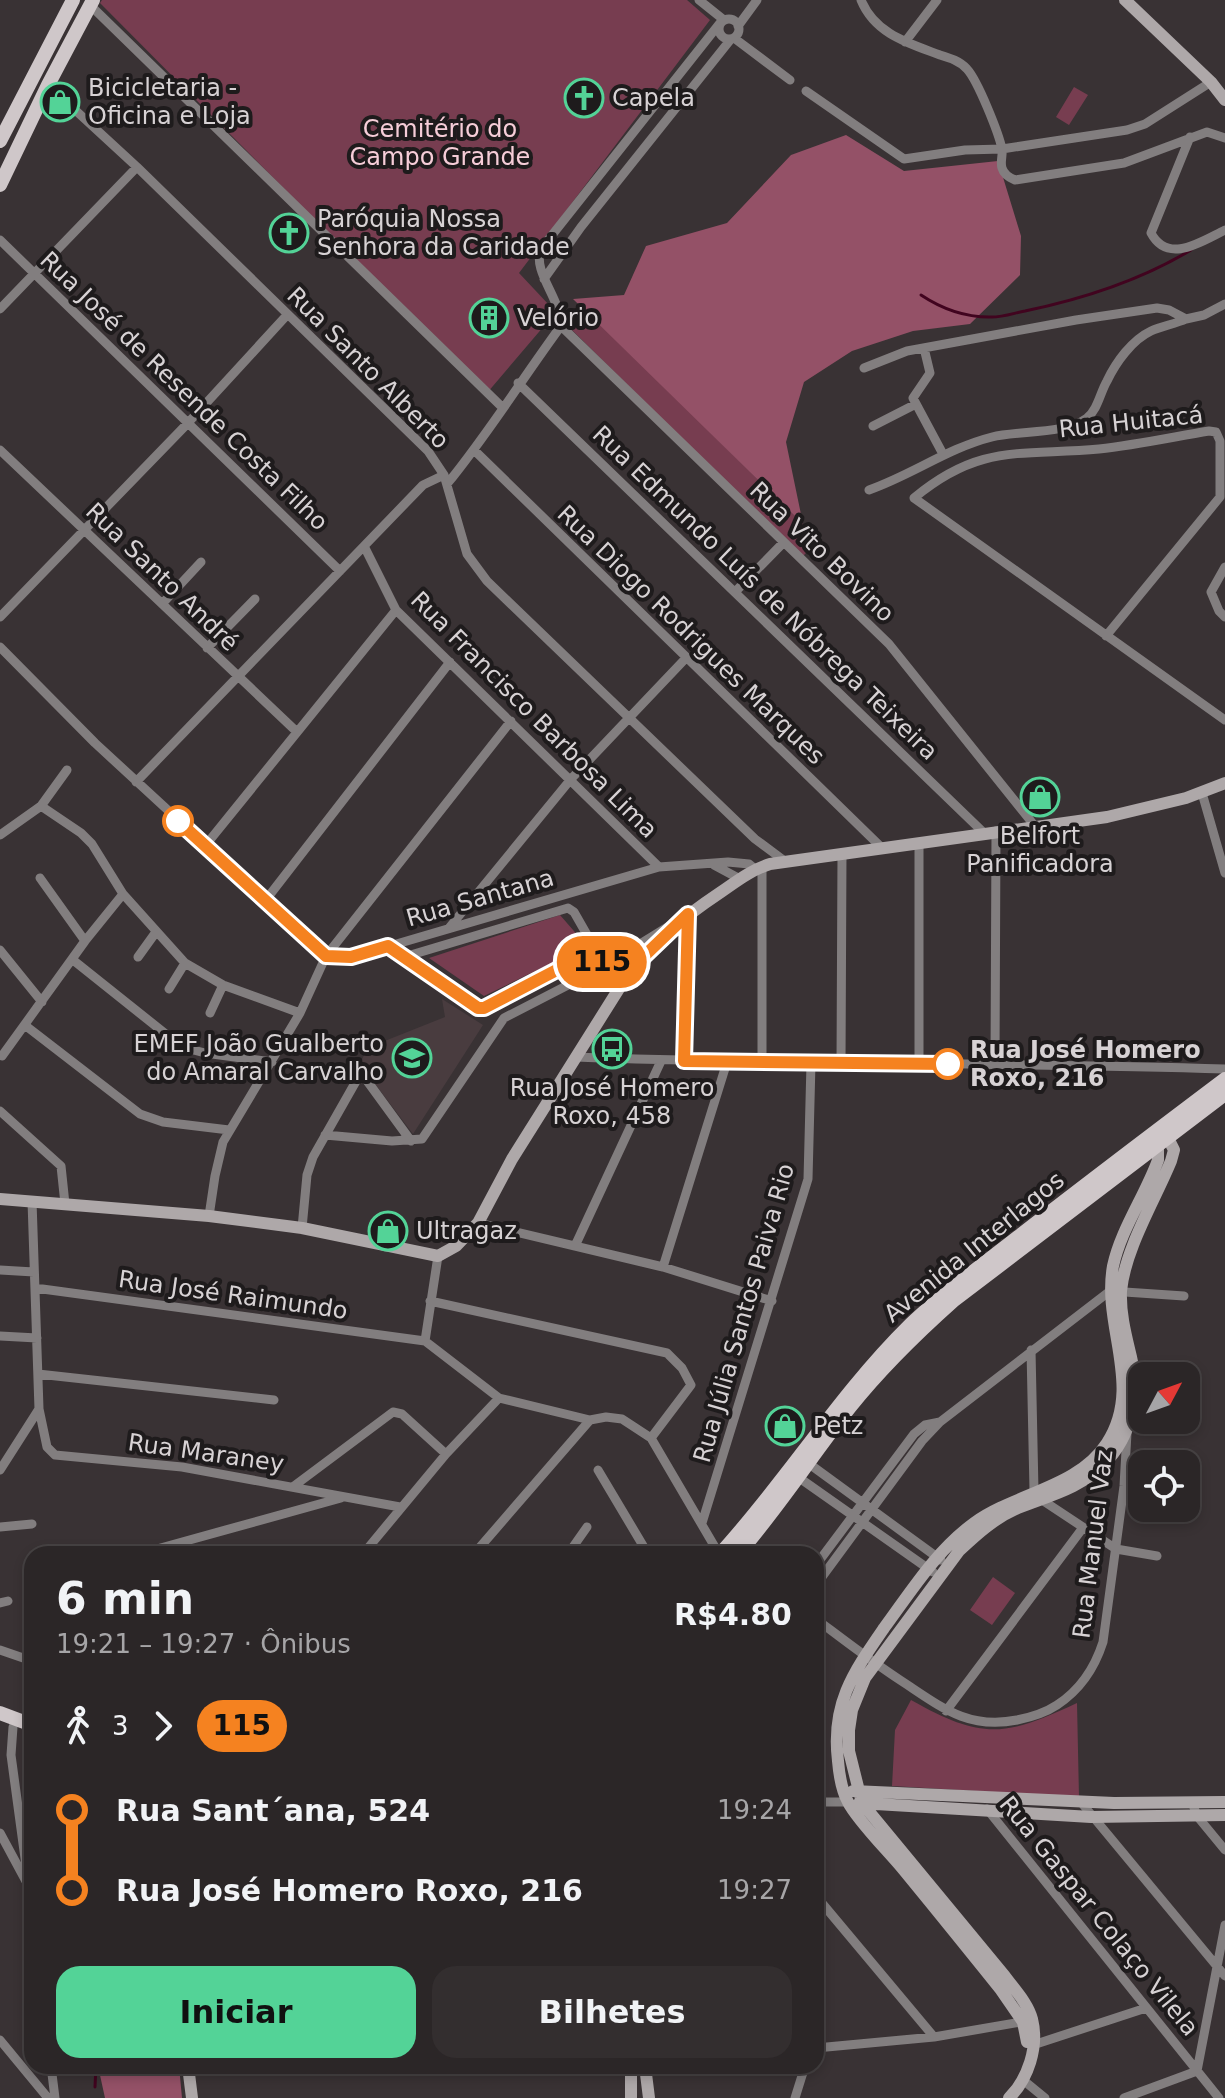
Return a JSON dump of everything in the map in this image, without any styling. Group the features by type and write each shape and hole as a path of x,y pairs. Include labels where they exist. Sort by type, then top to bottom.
{"main road":[{"path":"0,142 73,0"},
{"path":"0,185 92,3"},
{"name":"Avenida Interlagos","path":"744,1546 880,1372 935,1317 1160,1137 1225,1079"},
{"name":"Avenida Interlagos","path":"727,1546 754,1517 845,1396 910,1325 950,1290 1160,1137 1225,1094"},
{"path":"0,1713 24,1722"}],"street":[{"path":"699,0 722,21"},
{"path":"544,279 732,38 757,0"},
{"path":"861,0 872,20 905,42 957,61 966,68 978,89 1002,149 1002,170 1007,177 1015,180 1124,163 1207,132 1225,138"},
{"path":"905,42 937,0"},
{"path":"1125,0 1211,82 1225,100"},
{"path":"92,3 503,408"},
{"path":"136,782 423,485 445,479 474,450 518,383 561,326 559,308 544,279 539,260 541,249 722,21 732,19 738,26"},
{"path":"722,21 720,34 732,38 790,80"},
{"path":"806,91 901,158 1002,149 1136,128 1211,82"},
{"name":"Rua Santo Alberto","path":"48,85 137,167 428,451 445,479 467,554 474,565 553,646 755,839 786,862"},
{"path":"1190,137 1151,233 1168,249 1175,250 1185,249 1225,230"},
{"path":"0,142 16,151"},
{"path":"0,309 137,167"},
{"path":"598,179 612,189"},
{"name":"Rua José de Resende Costa Filho","path":"0,240 340,571"},
{"path":"869,490 894,481 971,442 995,436 1052,430 1080,422 1094,411 1106,381 1131,347 1151,331 1204,315 1225,304"},
{"path":"864,368 891,356 924,348 1076,320 1157,308 1186,319"},
{"path":"0,617 187,424 287,315"},
{"name":"Rua Vito Bovino","path":"561,326 889,644 1034,825"},
{"path":"924,348 930,373 913,398 943,454"},
{"name":"Rua Edmundo Luís de Nóbrega Teixeira","path":"518,383 990,832"},
{"path":"873,426 916,404"},
{"name":"Rua Huitacá","path":"1216,432 1220,441 1220,497 1106,636 914,498 938,478 1006,453 1096,449 1216,432"},
{"name":"Rua Santo André","path":"0,450 297,732"},
{"name":"Rua Diogo Rodrigues Marques","path":"474,450 881,847"},
{"path":"736,591 783,543"},
{"name":"Rua Francisco Barbosa Lima","path":"364,546 396,610 659,867"},
{"path":"162,604 201,562"},
{"path":"1225,567 1211,592 1225,617"},
{"path":"207,648 255,599"},
{"path":"205,846 396,610"},
{"path":"1106,636 1225,720"},
{"path":"0,647 136,782 326,956"},
{"path":"449,928 571,779 686,658"},
{"path":"265,901 450,662"},
{"path":"209,1216 217,1166 229,1130 300,1013 326,956 511,721"},
{"path":"0,835 41,806 67,770"},
{"path":"325,1135 411,1141 422,1139 500,1022 603,967 762,867 881,847 1107,817 1202,793 1225,783"},
{"path":"1202,793 1225,873"},
{"path":"41,806 92,844 123,894 185,963 223,985 300,1013"},
{"path":"990,832 995,1063"},
{"name":"Rua Santo Alberto","path":"755,839 762,867"},
{"path":"919,844 919,1064"},
{"path":"841,1064 842,853"},
{"path":"711,863 740,879"},
{"name":"Rua Santana","path":"326,956 351,957 659,867 711,863 762,867"},
{"path":"762,867 762,1063"},
{"path":"40,878 85,941"},
{"path":"2,1056 123,894"},
{"path":"404,957 568,908 574,912 603,967"},
{"path":"0,1199 209,1216 302,1228 438,1256 456,1246 478,1223 512,1159 640,960 683,917"},
{"path":"683,917 684,1061"},
{"path":"138,957 156,932"},
{"path":"388,946 478,1008 484,1008 595,950"},
{"path":"0,950 42,1002"},
{"path":"73,960 182,1047 272,1062"},
{"path":"603,967 640,960"},
{"path":"169,989 185,963"},
{"path":"210,1013 223,985"},
{"path":"26,1026 140,1114 163,1122 229,1130"},
{"path":"576,1057 762,1063 995,1063 1225,1069"},
{"path":"575,1246 661,1061"},
{"path":"663,1267 727,1062"},
{"name":"Rua Júlia Santos Paiva Rio","path":"702,1523 808,1179 811,1063"},
{"path":"302,1228 307,1175 325,1135 360,1075 411,1141"},
{"path":"0,1111 61,1166 65,1204"},
{"path":"1038,1496 1090,1462 1106,1446 1116,1427 1123,1401 1124,1371 1113,1319 1119,1248 1156,1166 1160,1137"},
{"path":"0,1470 39,1409 32,1201"},
{"path":"478,1223 663,1267 772,1301"},
{"path":"438,1256 425,1341 499,1398 590,1420 606,1417 622,1419 651,1438 715,1546"},
{"path":"0,1270 34,1272"},
{"name":"Rua José Raimundo","path":"35,1288 425,1341"},
{"path":"1009,2098 1023,2080 1033,2045 1028,2021 853,1797 849,1730 858,1691 870,1659 952,1541 992,1510 1076,1486 1106,1463 1127,1433 1134,1402 1134,1380 1116,1291"},
{"path":"824,1574 922,1441 940,1422 1031,1350 1116,1291 1184,1296"},
{"path":"430,1301 667,1353 682,1368 691,1385 651,1438"},
{"path":"0,1336 37,1338"},
{"path":"1031,1350 1038,1496"},
{"path":"38,1374 274,1400"},
{"path":"369,1546 446,1454 499,1398"},
{"name":"Rua Maraney","path":"39,1409 47,1447 55,1455 182,1467 400,1507"},
{"path":"294,1486 393,1412 402,1414 446,1454"},
{"path":"481,1546 590,1420"},
{"path":"824,1554 917,1431 925,1425 940,1422"},
{"name":"Rua Manuel Vaz","path":"824,1625 946,1711 993,1723 1047,1711 1065,1699 1088,1675 1099,1656 1124,1486 1127,1433"},
{"path":"808,1463 872,1509 937,1566"},
{"path":"598,1470 643,1546"},
{"path":"798,1477 863,1522 937,1566"},
{"path":"1038,1496 1082,1529 1116,1549 1157,1556"},
{"path":"168,1546 345,1497"},
{"path":"0,1527 32,1524"},
{"path":"574,1546 587,1527"},
{"path":"946,1711 1082,1529"},
{"path":"0,1650 24,1658"},
{"path":"6,1725 24,1850"},
{"path":"824,1801 853,1797 978,1796 1080,1801 1225,1802"},
{"name":"Rua Gaspar Colaço Vilela","path":"978,1796 1219,2098"},
{"path":"853,1797 1091,1817 1225,1815"},
{"path":"1080,1801 1225,1976"},
{"path":"1192,1802 1197,1816 1225,1850"},
{"path":"0,1833 24,1878"},
{"path":"824,1906 934,2037"},
{"path":"1124,2098 1197,2071 1225,1925"},
{"path":"1033,2045 1146,2008"},
{"path":"824,2047 934,2037 1028,2021"},
{"path":"1023,2080 1029,2054 1028,2021"},
{"path":"0,2040 24,2069"},
{"path":"28,2074 48,2098"},
{"path":"52,2074 55,2098"},
{"path":"189,2074 192,2098"},
{"path":"631,2074 631,2098"},
{"path":"646,2074 648,2097"},
{"path":"795,2098 802,2074"},
{"path":"1023,2080 1045,2098"}],"shaded area":[{"path":"846,135 904,171 998,161 1021,236 1020,275 970,324 913,331 852,351 804,382 786,442 803,524 573,299 624,295 646,246 727,223 791,155"},
{"name":"EMEF João Gualberto do Amaral Carvalho","path":"442,999 483,1025 413,1134 366,1072 358,1069 367,1048 445,1017"},
{"path":"100,2074 180,2074 182,2098 105,2098"}],"green space":[{"name":"Cemitério do Campo Grande","path":"102,0 687,0 710,20 519,273 550,306 550,319 487,393 100,3"},
{"path":"1074,87 1088,95 1069,125 1056,117"},
{"path":"587,310 819,540 802,557 570,328"},
{"path":"560,915 587,946 484,996 429,958"},
{"path":"993,1577 1015,1593 992,1625 970,1610"},
{"path":"911,1700 957,1722 994,1729 1012,1728 1077,1703 1079,1797 892,1786 895,1730"}],"waterway":[{"path":"921,295 962,314 1003,316 1111,287 1191,250"},
{"path":"95,2087 96,2074"}],"bus line":[{"name":"115","path":"178,821 326,956 351,957 388,946 478,1008 484,1008 595,950 606,968 640,960 678,920 688,914 684,1061 948,1064"}],"place":[{"name":"Capela","path":"584,98"},
{"name":"Bicicletaria - Oficina e Loja","path":"60,102"},
{"name":"Paróquia Nossa Senhora da Caridade","path":"289,233"},
{"name":"Velório","path":"489,318"},
{"name":"Belfort Panificadora","path":"1040,797"},
{"name":"Rua José Homero Roxo, 458","path":"612,1049"},
{"name":"EMEF João Gualberto do Amaral Carvalho","path":"412,1058"},
{"name":"Rua José Homero Roxo, 216","path":"948,1064"},
{"name":"Ultragaz","path":"388,1231"},
{"name":"Petz","path":"785,1426"}]}
